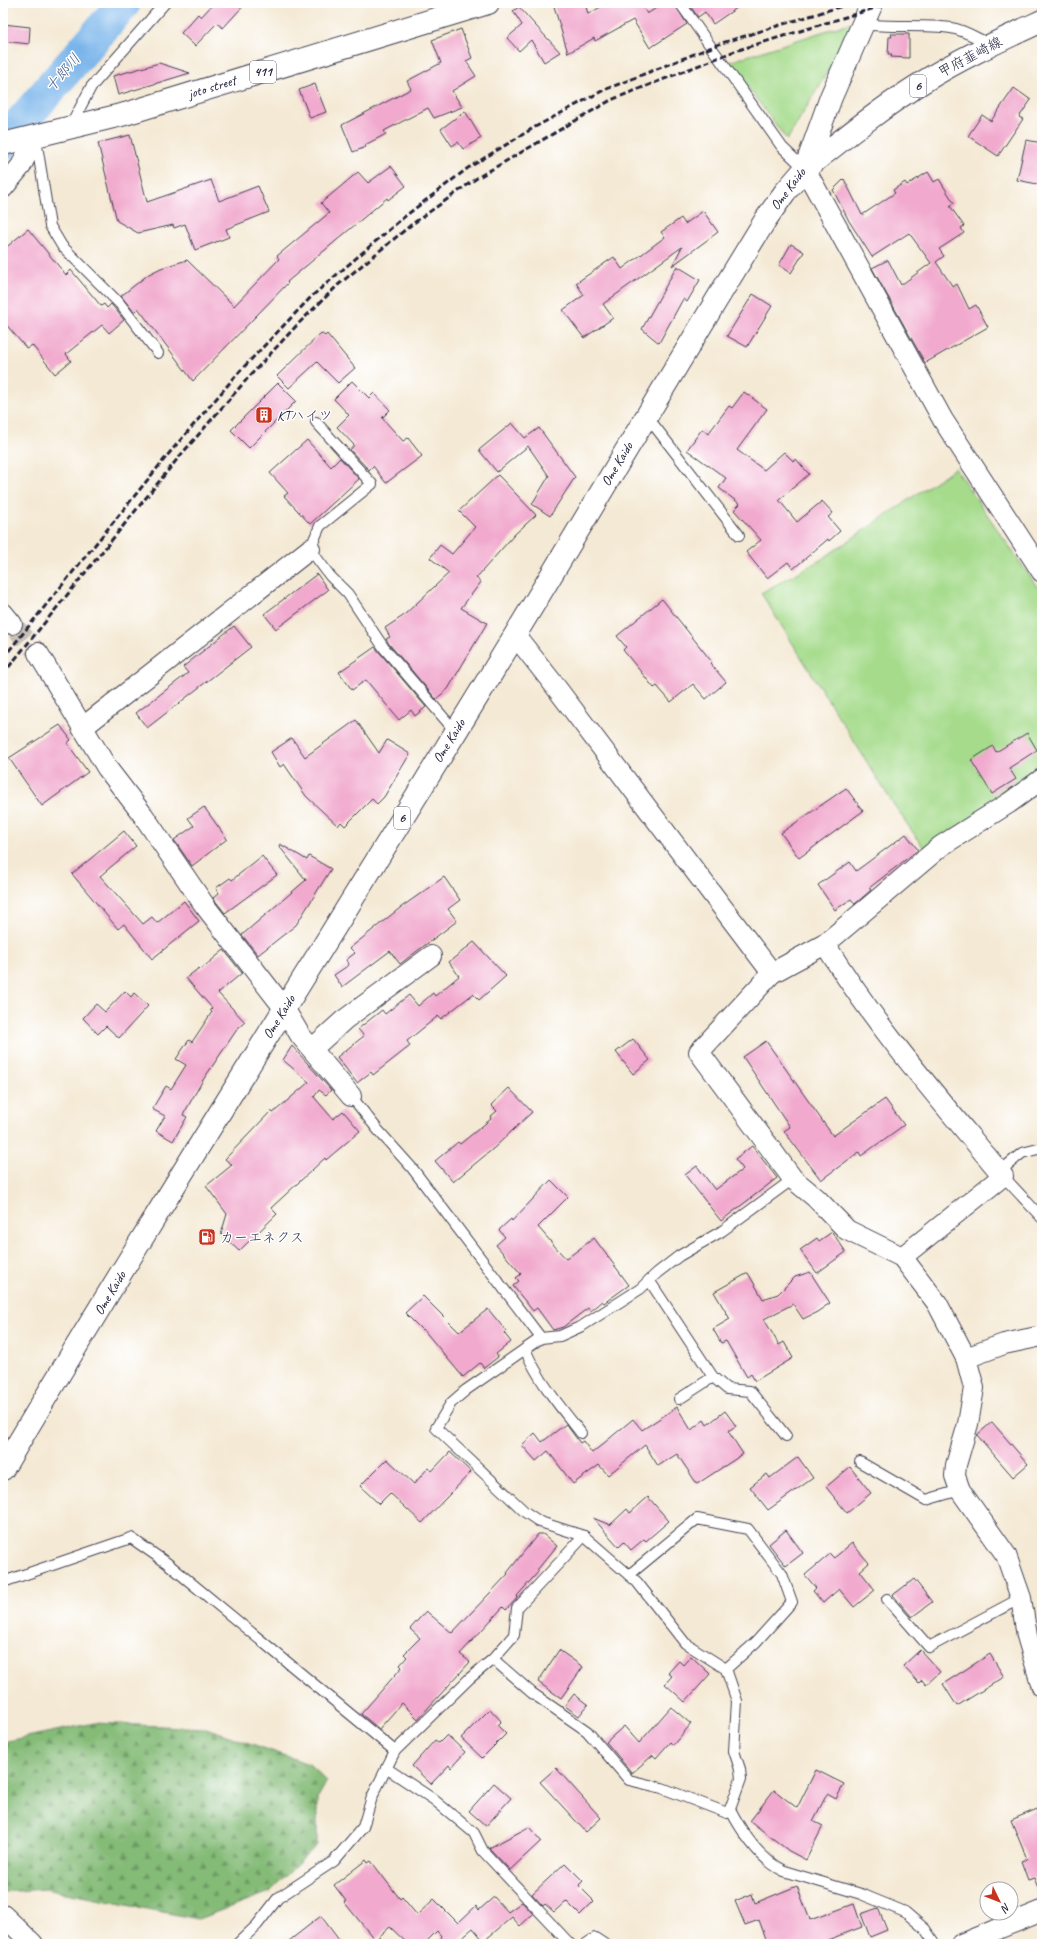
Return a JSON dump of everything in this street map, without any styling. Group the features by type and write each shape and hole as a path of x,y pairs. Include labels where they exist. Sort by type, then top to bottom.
{"main road":[{"name":"joto street","path":"3,144 125,114 488,3"},
{"name":"Ome Kaido","path":"3,1469 284,1008 515,635 646,415 766,219 785,192 805,169 831,97 872,3"},
{"name":"甲府韮崎線","path":"805,169 870,119 922,82 991,45 1042,21"}],"street":[{"path":"3,188 21,166 36,136"},
{"path":"805,169 943,420 1042,572"},
{"path":"82,728 310,549"},
{"path":"515,635 772,973"},
{"path":"38,653 82,728 108,768 205,906 284,1008 300,1035 351,1096"},
{"path":"1042,779 1009,803 940,846 825,944 772,973 699,1052 793,1179 816,1198 847,1230 902,1257 937,1303 966,1358 974,1388 968,1424 956,1465 955,1476 960,1490 1006,1555 1021,1598 1027,1636 1042,1687"},
{"path":"825,944 843,974 914,1068 1001,1174 902,1257"},
{"path":"312,1049 344,1020 431,956"},
{"path":"966,1358 1004,1344 1042,1336"},
{"path":"961,1944 1042,1911"},
{"path":"3,1915 33,1944"}],"lane":[{"path":"70,127 90,88 165,3"},
{"path":"680,3 782,147 805,169"},
{"path":"863,24 885,27 951,28 963,31 991,45"},
{"path":"36,136 50,226 62,246 120,304 158,353"},
{"path":"646,415 739,535"},
{"path":"316,422 372,484 320,526 310,549 330,576 348,594 384,648 455,732"},
{"path":"351,1096 378,1130 412,1168 542,1338"},
{"path":"1042,1148 1022,1153 1001,1174 1042,1218"},
{"path":"493,1659 532,1693 587,1731 629,1780 662,1788 727,1813 730,1810 740,1779 740,1769 734,1751 737,1701 726,1669 685,1643 637,1582 584,1536 540,1522 525,1512 436,1428 451,1404 466,1390 542,1338 560,1336 582,1326 640,1289 679,1256 722,1231 793,1179"},
{"path":"649,1280 713,1377 728,1389 750,1391 786,1436"},
{"path":"526,1349 533,1366 565,1414 582,1433"},
{"path":"680,1399 713,1377"},
{"path":"860,1462 926,1500 960,1490"},
{"path":"629,1575 697,1519 748,1529 782,1574 792,1602 756,1642 726,1669"},
{"path":"237,1944 257,1925 278,1898 334,1861 363,1827 372,1797 395,1751 470,1678 493,1659 514,1635 517,1608 584,1536"},
{"path":"3,1582 131,1538 167,1562 395,1751"},
{"path":"887,1599 929,1647 1021,1598"},
{"path":"386,1768 433,1799 474,1832 483,1852 570,1944"},
{"path":"730,1810 741,1831 774,1866 812,1880 861,1894 905,1912 925,1929 935,1944"},
{"path":"586,1944 595,1938 604,1944"}],"green space":[{"path":"853,22 844,44 787,140 729,62"},
{"path":"955,468 1042,594 1042,769 925,850 892,802 761,593 822,559"},
{"path":"94,1723 206,1728 309,1764 327,1781 317,1799 317,1845 270,1892 198,1919 45,1889 3,1892 3,1742"}],"building":[{"path":"214,3 246,3 223,28 217,23 195,46 181,33 198,14 201,17"},
{"path":"553,3 585,3 588,14 608,3 641,3 647,14 664,3 674,3 687,24 650,48 633,20 595,41 594,38 568,53"},
{"path":"688,3 744,3 713,24 705,12 698,17"},
{"path":"519,7 560,52 544,62 531,40 519,51 507,38 522,25 513,11"},
{"path":"3,24 30,27 29,44 3,41"},
{"path":"461,29 472,58 466,61 476,76 452,91 462,107 434,118 428,108 384,131 386,134 365,145 366,147 353,152 342,125 411,89 407,81 441,63 432,40"},
{"path":"891,34 909,34 909,58 891,57 892,54 888,54 889,37 892,37"},
{"path":"159,63 190,73 118,95 113,76"},
{"path":"315,84 326,112 310,118 299,90"},
{"path":"1014,88 1031,100 1019,117 1023,119 998,156 968,136 982,115 991,121"},
{"path":"465,111 481,138 463,149 458,142 452,146 441,129"},
{"path":"130,135 147,202 211,180 219,201 258,186 269,212 226,229 229,237 195,250 185,224 174,228 173,225 138,233 117,221 98,143"},
{"path":"1026,140 1042,143 1042,185 1017,180"},
{"path":"391,166 406,186 388,200 387,198 287,282 288,283 193,381 138,308 134,312 121,296 149,274 161,268 187,260 234,306 279,259 277,256 329,213 321,203 358,172 368,183"},
{"path":"928,172 934,182 939,179 954,203 950,206 964,226 961,228 964,233 939,249 944,256 936,262 953,287 957,284 969,309 976,305 988,327 925,363 872,268 888,260 901,285 931,263 909,233 872,257 849,221 833,190 844,179 862,215 895,193 893,190 905,182 907,185"},
{"path":"703,211 718,232 672,266 682,247 603,304 613,318 584,338 563,310 584,295 576,283 614,257 622,269 665,237 661,232 681,218 685,224"},
{"path":"28,229 66,275 71,270 101,306 104,304 107,308 111,304 124,320 109,333 102,325 66,354 71,361 55,374 32,345 27,349 3,321 3,250"},
{"path":"791,244 804,252 791,273 779,265"},
{"path":"677,266 700,280 687,302 683,299 659,343 642,329"},
{"path":"753,294 772,306 747,347 727,336"},
{"path":"321,333 325,336 327,334 355,368 338,383 317,362 289,388 277,376"},
{"path":"352,381 369,398 374,393 390,410 382,418 403,441 408,438 422,456 386,483 373,466 369,470 350,450 354,445 337,427 349,415 334,399"},
{"name":"KTハイツ","path":"278,383 296,401 249,448 231,430"},
{"path":"744,392 767,409 737,450 764,470 784,452 793,461 796,459 809,474 779,500 797,522 822,501 833,513 828,517 840,531 829,541 828,539 793,569 788,562 767,578 746,552 761,540 734,510 740,504 719,488 726,478 687,450 702,429 708,434 729,406 732,408"},
{"path":"512,423 525,438 539,428 575,477 550,516 532,504 549,476 528,446 497,472 479,450"},
{"path":"307,440 331,467 340,458 359,479 310,524 284,496 288,493 270,473"},
{"path":"498,475 536,515 515,534 476,578 481,582 461,608 487,623 448,689 436,699 389,644 386,639 390,637 385,628 403,616 449,573 430,558 440,545 452,554 475,527 459,511"},
{"path":"317,574 328,590 276,629 264,614"},
{"path":"662,599 726,682 706,699 693,684 671,702 657,686 654,688 623,650 626,647 617,636"},
{"path":"234,626 251,647 147,728 136,713 188,673 183,667"},
{"path":"375,647 426,707 415,716 411,710 399,720 366,680 352,690 339,672"},
{"path":"356,720 379,753 387,740 410,754 384,797 377,804 372,799 345,826 341,822 338,826 306,796 284,764 280,767 271,752 292,738 305,757"},
{"path":"60,725 71,740 67,743 88,772 42,806 9,758"},
{"path":"1027,733 1037,750 1009,768 1016,779 992,794 971,760 993,746 996,752"},
{"path":"846,788 863,811 799,858 781,833"},
{"path":"204,807 227,839 192,866 174,840 194,826 188,818"},
{"path":"124,831 136,846 100,876 143,924 152,917 157,923 184,901 199,921 152,959 124,924 118,929 72,874"},
{"path":"906,834 918,850 869,888 871,890 855,904 851,899 835,910 818,885 850,862 856,871"},
{"path":"280,844 307,860 309,856 331,869 296,925 258,955 242,935 306,880 279,846"},
{"path":"262,856 277,875 225,913 213,898 219,893 216,888 230,878 232,880"},
{"path":"444,877 460,900 448,909 457,921 400,964 390,951 342,987 334,975 349,965 346,960 355,953 350,948 400,908"},
{"path":"474,942 506,976 479,1000 473,994 441,1019 438,1016 407,1041 410,1046 373,1075 371,1072 357,1083 337,1057 364,1036 358,1029 382,1010 385,1014 409,995 418,1006 433,993 435,996 459,976 449,962"},
{"path":"224,950 242,973 218,993 245,1022 238,1028 203,1080 183,1115 187,1117 173,1141 156,1131 165,1116 152,1109 166,1086 171,1089 186,1065 176,1059 189,1040 192,1042 212,1012 210,1010 212,1008 186,978 199,968 200,970"},
{"path":"125,991 131,997 134,993 148,1006 119,1038 106,1026 98,1034 83,1018 96,1004 105,1012"},
{"path":"633,1039 650,1060 633,1074 616,1052"},
{"path":"766,1041 833,1136 885,1099 904,1125 861,1156 859,1152 821,1180 784,1131 790,1127 743,1057"},
{"path":"292,1046 331,1090 326,1095 319,1090 314,1097 333,1119 343,1111 360,1131 326,1160 325,1158 271,1208 277,1214 239,1251 221,1234 227,1214 206,1186 232,1165 225,1159 271,1111 273,1113 309,1082 283,1060"},
{"path":"509,1088 532,1112 494,1148 453,1182 435,1161 458,1142 460,1144 491,1119 490,1117 497,1111 491,1105"},
{"path":"752,1146 777,1178 721,1221 685,1175 697,1166 715,1190 743,1169 735,1159"},
{"path":"551,1180 568,1197 538,1227 566,1259 594,1238 629,1285 604,1303 602,1301 590,1311 588,1308 563,1327 553,1330 537,1308 533,1311 513,1286 519,1281 516,1278 521,1274 496,1245 505,1237 499,1230 511,1219 512,1221"},
{"path":"832,1232 846,1252 817,1273 800,1250 817,1238 819,1241"},
{"path":"810,1272 830,1303 803,1319 793,1304 764,1319 779,1345 784,1342 793,1358 755,1381 751,1374 747,1377 726,1341 721,1343 713,1329 730,1319 714,1292 748,1273 763,1299 778,1294 795,1277"},
{"path":"423,1296 459,1332 488,1309 506,1331 504,1333 511,1342 496,1354 498,1357 484,1368 480,1363 463,1377 423,1329 422,1330 405,1313"},
{"path":"677,1407 691,1430 704,1420 707,1425 725,1411 736,1426 728,1431 743,1454 697,1484 677,1454 658,1466 645,1445 608,1475 599,1465 573,1484 548,1451 536,1461 522,1445 535,1433 542,1442 566,1424 580,1443 583,1441 592,1453 633,1419 642,1430"},
{"path":"992,1422 1028,1464 1013,1477 977,1435"},
{"path":"450,1452 471,1472 422,1523 390,1493 379,1504 360,1486 387,1459 414,1484 428,1468 432,1471"},
{"path":"798,1457 813,1478 768,1510 750,1487 767,1474 770,1478"},
{"path":"850,1467 871,1493 847,1513 826,1487"},
{"path":"648,1497 669,1521 646,1541 644,1539 631,1550 624,1542 619,1547 593,1518 610,1525 627,1509 630,1513"},
{"path":"786,1530 803,1553 786,1566 769,1544"},
{"path":"538,1534 543,1534 557,1546 537,1570 539,1571 517,1596 518,1597 506,1610 503,1607 460,1654 470,1662 418,1719 402,1703 379,1729 361,1714 402,1667 400,1665 407,1657 404,1654 420,1638 410,1629 426,1611 452,1633 508,1574 507,1573"},
{"path":"852,1543 869,1563 860,1571 875,1590 854,1607 839,1589 823,1603 813,1591 816,1588 805,1575 830,1554 834,1558"},
{"path":"914,1579 932,1602 912,1617 893,1595"},
{"path":"559,1650 583,1667 561,1698 538,1682"},
{"path":"920,1650 940,1672 926,1685 922,1680 919,1683 903,1666"},
{"path":"990,1654 1004,1677 957,1706 943,1684"},
{"path":"691,1656 710,1674 685,1702 665,1684 672,1676 668,1673 679,1661 683,1665"},
{"path":"574,1694 588,1705 579,1716 565,1706"},
{"path":"671,1707 691,1724 673,1745 670,1742 656,1758 653,1755 632,1773 606,1742 624,1726 639,1743"},
{"path":"490,1709 501,1721 497,1725 506,1734 482,1758 461,1738"},
{"path":"447,1735 465,1752 451,1768 449,1765 431,1784 412,1766 435,1740 439,1743"},
{"path":"556,1768 601,1818 586,1832 540,1782"},
{"path":"816,1770 844,1784 836,1799 827,1794 813,1821 823,1826 806,1860 789,1851 750,1821 774,1790 797,1808"},
{"path":"494,1783 511,1798 486,1826 469,1811"},
{"path":"1042,1807 1041,1895 1034,1878 1028,1880 1021,1861 1027,1859 1011,1820"},
{"path":"529,1827 541,1841 510,1870 489,1848"},
{"path":"366,1860 368,1863 371,1861 400,1899 402,1897 417,1915 434,1899 458,1923 476,1906 479,1910 494,1897 508,1912 522,1902 533,1914 520,1926 512,1917 484,1941 473,1928 454,1944 443,1944 439,1940 442,1937 437,1931 424,1944 408,1944 390,1927 375,1940 344,1902 346,1901 334,1885"},
{"path":"565,1863 583,1881 579,1885 580,1887 594,1901 580,1915 566,1901 554,1912 545,1904 543,1906 532,1894"},
{"path":"797,1886 810,1920 854,1904 862,1927 817,1944 768,1944 759,1920 745,1925 735,1901 752,1894 755,1903"},
{"path":"878,1908 887,1930 870,1937 861,1914"},
{"path":"321,1916 342,1944 285,1944"}],"waterway":[{"name":"十郎川","path":"3,143 124,3"}],"tunnel":[{"path":"12,624 38,653"}],"railway":[{"path":"3,658 171,451 240,371 312,296 404,217 468,168 535,127 604,90 722,43 852,3"},
{"path":"3,674 179,457 247,379 298,324 338,285 411,225 477,178 611,100 735,51 891,3"}],"place":[{"name":"KTハイツ","path":"264,415"},
{"name":"カーエネクス","path":"207,1237"}]}
